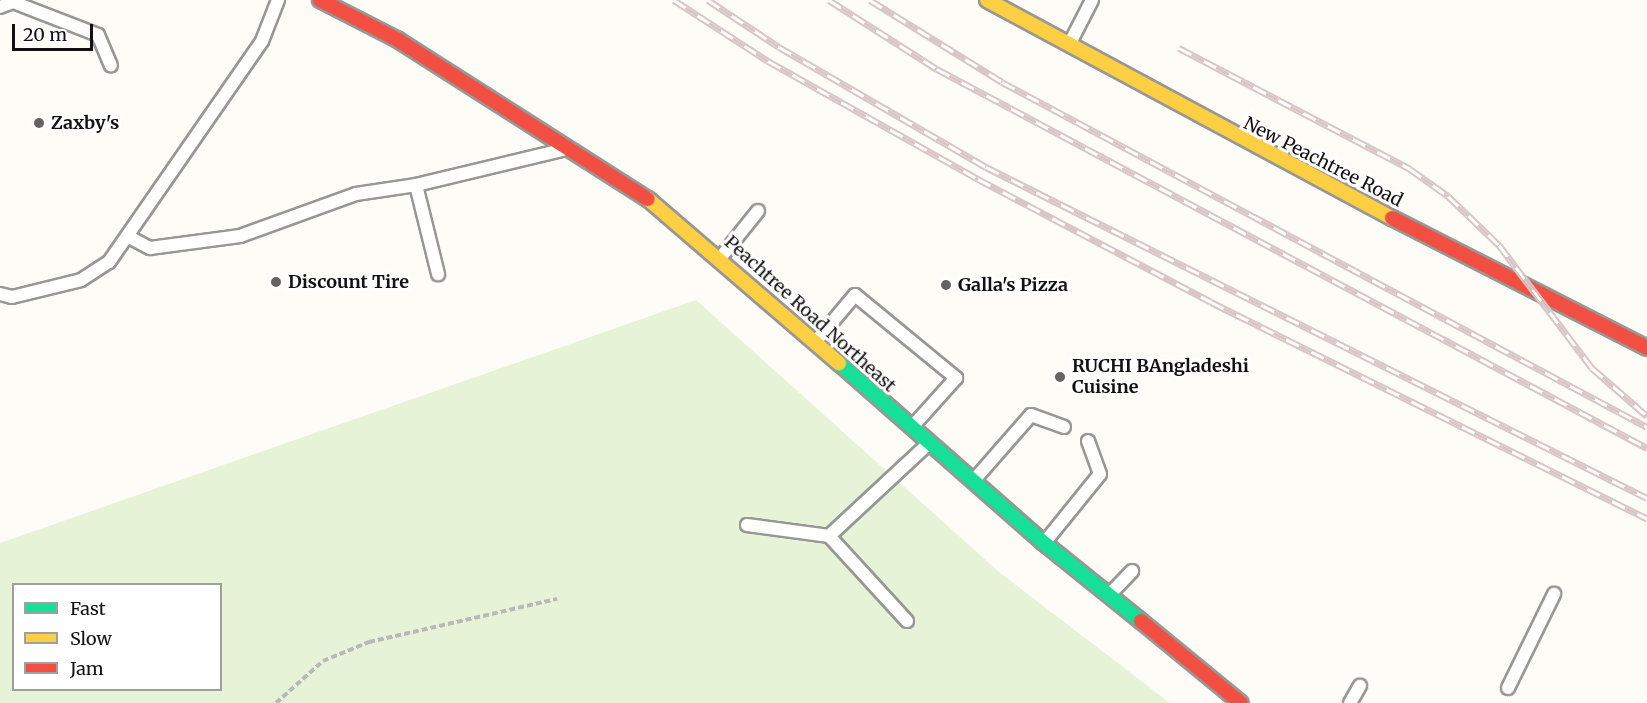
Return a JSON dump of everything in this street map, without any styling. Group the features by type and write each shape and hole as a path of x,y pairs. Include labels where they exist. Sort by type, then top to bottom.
{"main road":[{"name":"Peachtree Road Northeast","path":"320,0 398,40 640,193 720,258 1044,543 1109,595 1192,667 1241,703"},
{"name":"New Peachtree Road","path":"987,0 1068,47 1647,348"}],"lane":[{"path":"0,294 12,297 81,280 109,261 129,237 262,41 278,0"},
{"path":"1068,47 1092,0"},
{"path":"0,7 13,2 98,34 111,65"},
{"path":"129,237 150,248 240,236 356,194 416,185 570,148"},
{"path":"416,185 438,274"},
{"path":"720,258 758,211"},
{"path":"814,343 855,295 956,378 911,428"},
{"path":"974,480 1031,414 1064,427"},
{"path":"1044,543 1100,474 1088,441"},
{"path":"829,536 930,442"},
{"path":"747,525 829,536 907,621"},
{"path":"1109,595 1132,571"},
{"path":"1508,688 1554,594"},
{"path":"1350,703 1360,686"}],"path":[{"path":"276,703 323,661 369,642 557,599"}],"green space":[{"path":"696,300 999,572 1170,703 0,703 0,543"}],"railway":[{"path":"674,0 768,61 978,179 1211,302 1647,518"},
{"path":"708,0 779,47 986,167 1647,498"},
{"path":"829,0 937,69 1647,448"},
{"path":"870,0 1002,82 1647,427"},
{"path":"1179,48 1410,169 1448,196 1499,245 1592,368 1647,416"}],"traffic: fast":[{"path":"839,363 1044,543 1141,621"}],"traffic: slow":[{"path":"987,0 1392,218"},
{"path":"648,199 839,363"}],"traffic: jam":[{"path":"320,0 398,40 648,199"},
{"path":"1392,218 1647,348"},
{"path":"1141,621 1241,703"}],"place":[{"name":"Zaxby's","path":"39,123"},
{"name":"Discount Tire","path":"276,282"},
{"name":"Galla's Pizza","path":"946,285"},
{"name":"RUCHI BAngladeshi Cuisine","path":"1060,377"}]}
